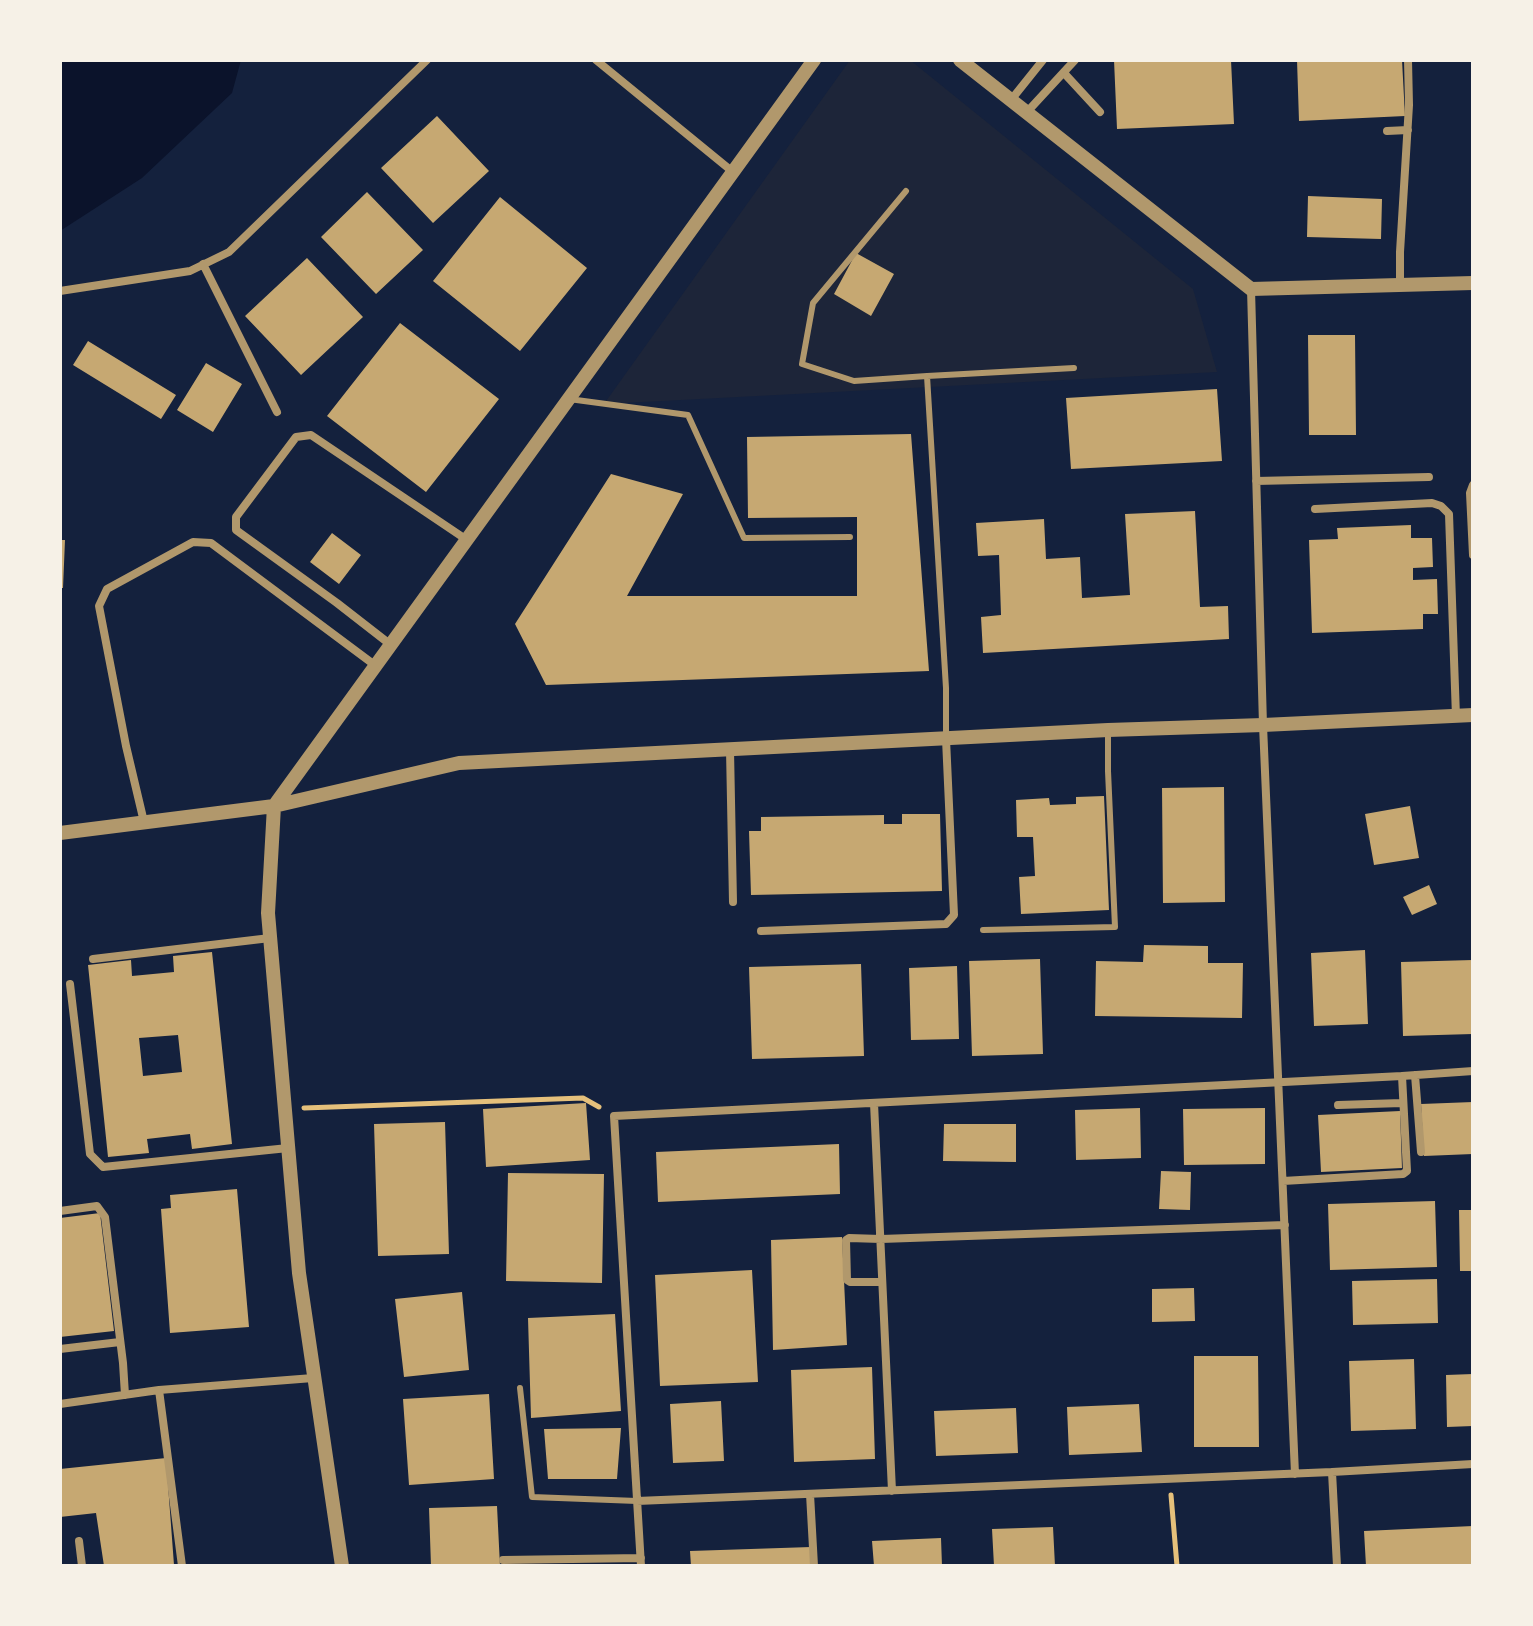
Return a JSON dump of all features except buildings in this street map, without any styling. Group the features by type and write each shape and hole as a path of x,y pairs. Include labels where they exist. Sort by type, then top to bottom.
{"street":[{"path":"60,291 190,271 229,252 427,60"},
{"path":"596,60 733,172"},
{"path":"342,1566 299,1273 268,913 274,806 814,60"},
{"path":"960,60 1251,289 1473,283"},
{"path":"1011,100 1043,60"},
{"path":"1027,112 1075,60"},
{"path":"1400,285 1409,105 1408,60"},
{"path":"1064,73 1100,112"},
{"path":"1387,131 1408,130"},
{"path":"203,264 277,412"},
{"path":"1251,289 1263,725 1295,1474"},
{"path":"391,645 236,530 236,517 296,437 311,435 467,540"},
{"path":"1256,481 1429,477"},
{"path":"1473,485 1470,493 1473,555"},
{"path":"1315,509 1432,503 1449,514 1456,717"},
{"path":"144,822 99,606 107,589 193,542 211,543 376,666"},
{"path":"60,833 274,806 459,763 1473,715"},
{"path":"761,931 946,924 954,915 946,739"},
{"path":"730,750 733,902"},
{"path":"93,959 270,938"},
{"path":"70,984 90,1154 103,1167 288,1148"},
{"path":"503,1560 641,1562 614,1116 1473,1071"},
{"path":"1415,1075 1421,1152"},
{"path":"1283,1181 1403,1174 1407,1171 1402,1076"},
{"path":"874,1103 892,1491"},
{"path":"1338,1105 1402,1103"},
{"path":"60,1211 97,1206 105,1217 125,1395"},
{"path":"882,1282 847,1280 846,1240 1285,1225"},
{"path":"60,1349 120,1342"},
{"path":"60,1404 159,1390 313,1378"},
{"path":"159,1390 182,1566"},
{"path":"637,1501 1473,1464"},
{"path":"1332,1472 1337,1566"},
{"path":"810,1494 814,1566"},
{"path":"79,1541 82,1566"}],"lane":[{"path":"906,191 813,303 802,364 854,381 1074,368"},
{"path":"927,376 946,688 946,739"},
{"path":"569,399 688,415 744,538 850,537"},
{"path":"983,930 1115,927 1108,730"},
{"path":"520,1388 532,1497 637,1501"}],"path":[{"path":"285,1108 583,1098 614,1116"},
{"path":"1170,1479 1177,1566"}],"shaded area":[{"path":"60,60 241,60 232,93 142,178 60,231"},
{"path":"850,60 910,60 1193,289 1217,372 604,404"}]}
